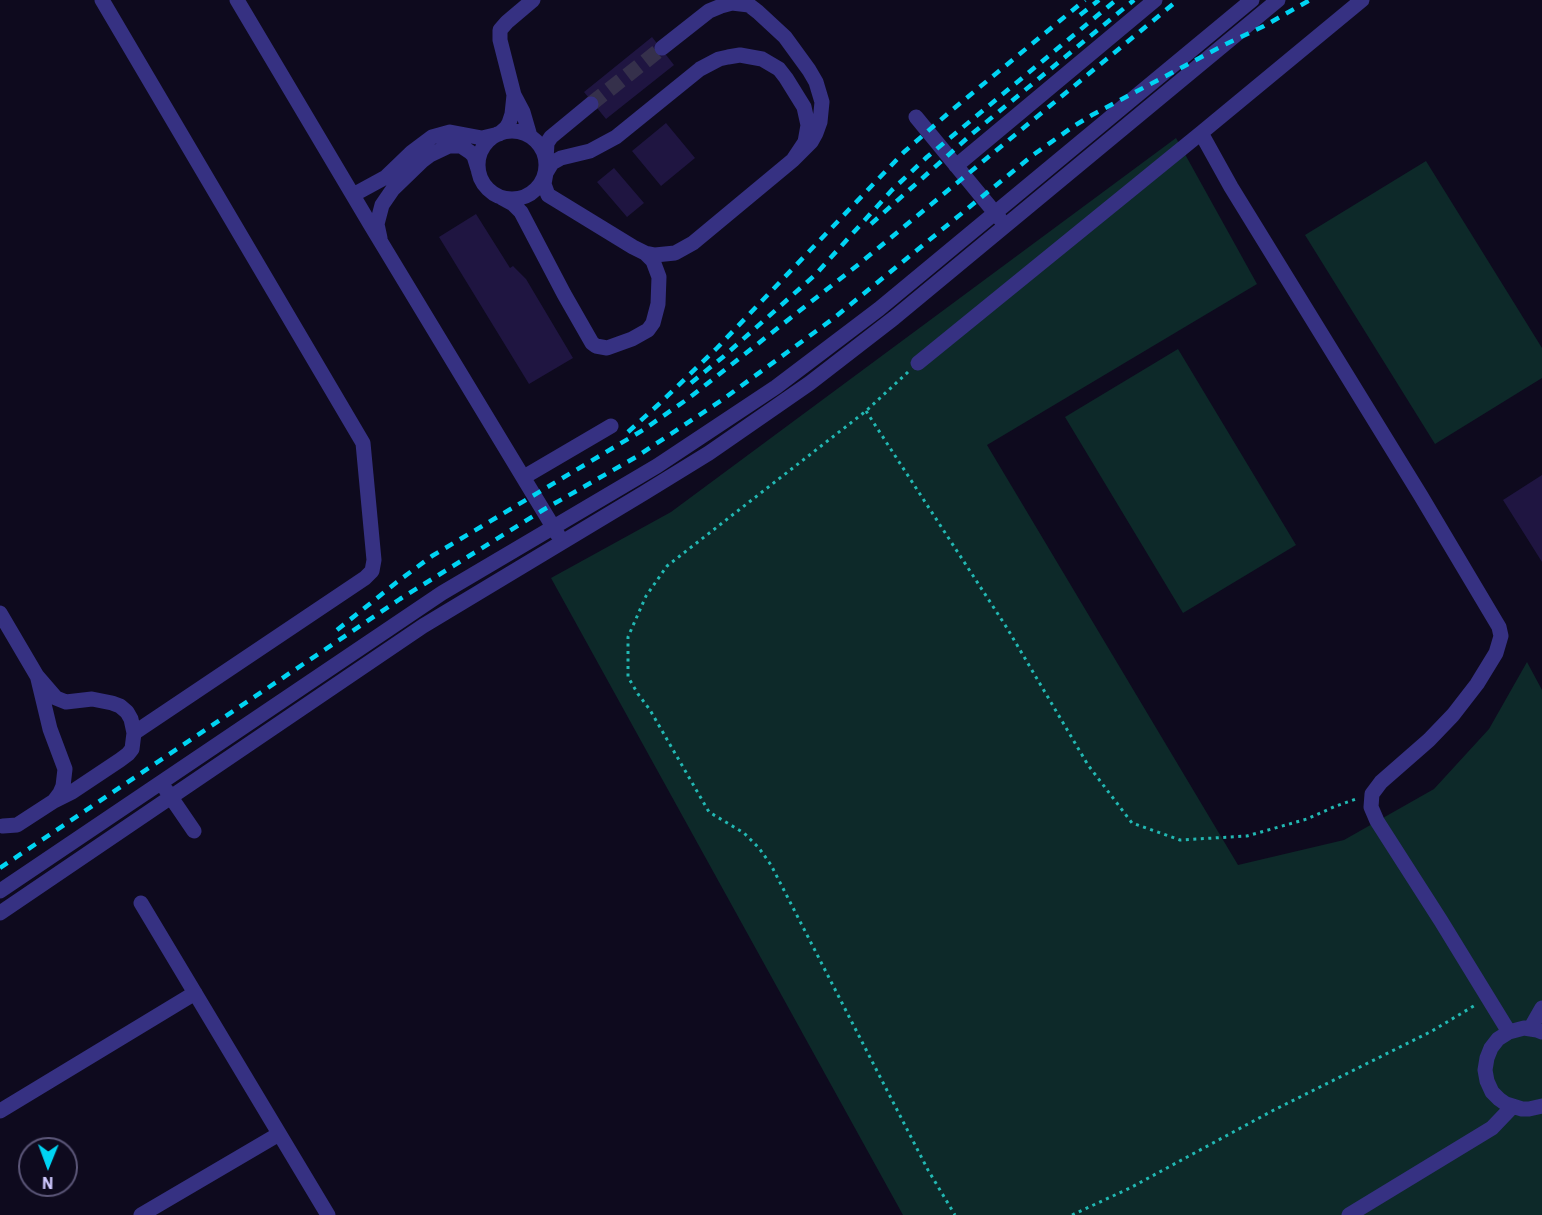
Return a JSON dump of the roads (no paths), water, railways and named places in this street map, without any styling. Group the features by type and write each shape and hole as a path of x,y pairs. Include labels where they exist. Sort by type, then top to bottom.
{"lane":[{"path":"102,0 363,444 374,560 372,571 366,578 134,733"},
{"path":"237,0 383,247 562,542"},
{"path":"530,136 523,112 514,95 500,40 500,30 533,0"},
{"path":"957,166 1155,0"},
{"path":"0,891 442,593 657,466 776,387 879,309 1252,0"},
{"path":"0,913 423,626 709,453 800,390 894,318 1278,0"},
{"path":"918,363 1362,0"},
{"path":"645,253 665,255 685,249 793,160 811,142 822,111 820,92 809,70 785,37 749,6 732,3 721,6 701,17 662,48"},
{"path":"546,168 556,161 590,151 616,137 710,63 740,56 762,59 779,69 804,107 808,125 807,134 801,150 793,160"},
{"path":"479,172 478,161 482,149 509,123 514,95"},
{"path":"383,247 377,224 382,205 393,189 422,161 443,148 461,146 474,156 483,183 491,192 513,204 521,213 592,343 607,348 632,339 648,330 658,304 659,277 653,261 645,253 554,200 545,190 546,149 550,137 591,104"},
{"path":"916,117 1006,226"},
{"path":"353,195 386,177 412,152 432,137 450,132 482,138 509,131 520,132 530,136 544,152 546,168 542,183 525,197 502,198"},
{"path":"1201,133 1231,187 1499,627 1501,636 1496,653 1477,684 1453,716 1381,782 1372,794 1371,807 1377,821 1509,1032"},
{"path":"524,477 611,426"},
{"path":"0,613 37,676 56,698 60,701 71,702 92,699 112,702 127,712 134,733 132,749 128,754 72,792 17,825 1,825"},
{"path":"37,676 45,714 65,769 63,786 54,801"},
{"path":"161,783 194,831"},
{"path":"141,903 328,1215"},
{"path":"0,1111 195,993"},
{"path":"1542,1008 1536,1031 1524,1028 1509,1032 1498,1039 1491,1048 1485,1070 1492,1092 1506,1104 1522,1109 1542,1106"},
{"path":"1349,1215 1492,1128 1513,1106"},
{"path":"141,1215 279,1134"}],"tunnel":[{"path":"591,104 662,48"}],"railway":[{"path":"628,432 717,348 904,152 1085,0"},
{"path":"1080,15 1099,0"},
{"path":"691,383 815,275 892,190 927,157 1116,0"},
{"path":"871,224 973,133 1134,0"},
{"path":"337,630 432,556 643,430 689,398 859,264 1178,0"},
{"path":"0,868 400,599 543,510 636,457 722,400 834,318 1033,155 1074,126 1310,0"}]}
